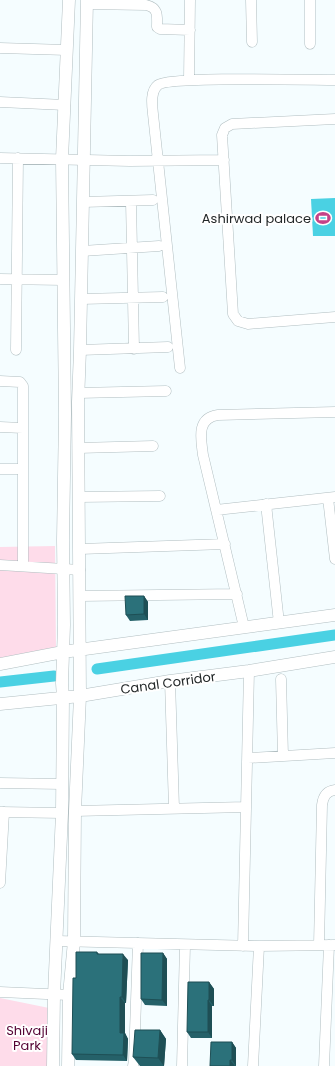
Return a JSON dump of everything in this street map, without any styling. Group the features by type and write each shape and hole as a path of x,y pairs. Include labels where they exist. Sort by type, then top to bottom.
{"street":[{"path":"53,1066 54,995 62,813 65,414 62,159 69,0"},
{"path":"189,80 190,0"},
{"path":"251,0 252,42"},
{"path":"310,0 310,44"},
{"path":"68,1066 69,995 74,941 75,810 81,650 78,393 87,2 153,6 156,10 157,27 160,29 190,30"},
{"path":"0,48 67,50"},
{"path":"180,368 153,114 152,102 155,87 160,83 189,80 335,80"},
{"path":"0,102 64,105"},
{"path":"335,119 232,124 225,128 222,134 233,314 238,321 248,324 335,318"},
{"path":"0,158 62,159 84,161 224,160"},
{"path":"16,350 18,158"},
{"path":"83,202 153,200"},
{"path":"131,201 134,349"},
{"path":"82,251 159,246"},
{"path":"0,279 64,280"},
{"path":"81,299 163,297"},
{"path":"80,350 168,347"},
{"path":"0,382 16,381 22,384 23,390 23,566"},
{"path":"78,393 166,391"},
{"path":"244,627 203,455 201,428 204,421 210,416 335,412"},
{"path":"0,428 23,428"},
{"path":"78,448 153,446"},
{"path":"0,469 23,469"},
{"path":"79,497 160,496"},
{"path":"216,510 331,497 335,559"},
{"path":"266,504 279,623"},
{"path":"80,549 225,544"},
{"path":"0,565 80,570"},
{"path":"80,596 236,594"},
{"path":"0,664 64,652 335,615"},
{"name":"Canal Corridor","path":"0,704 80,696 170,681 249,671 335,657"},
{"path":"242,946 248,758 249,671"},
{"path":"281,679 284,756"},
{"path":"170,681 174,808"},
{"path":"248,758 335,753"},
{"path":"0,783 62,784"},
{"path":"324,1066 331,1013 322,805 323,798 327,793 335,790"},
{"path":"75,810 246,807"},
{"path":"0,883 2,812 62,813"},
{"path":"57,941 242,946 328,945"},
{"path":"133,1066 138,943"},
{"path":"182,1066 185,944"},
{"path":"253,1066 259,946"},
{"path":"0,992 69,995"}],"green space":[{"path":"55,546 56,650 0,658 0,547"},
{"name":"Shivaji Park","path":"0,998 54,1009 53,1066 0,1066"}],"water":[{"name":"Ashirwad palace","path":"335,198 335,236 313,236 311,199"}],"building":[{"path":"125,596 144,596 144,614 126,615"},
{"path":"76,952 123,954 122,997 120,997 120,1033 124,1033 123,1055 72,1054 73,978 76,978"},
{"path":"141,953 163,953 162,1000 141,999"},
{"path":"188,982 209,982 208,1032 187,1032"},
{"path":"135,1030 160,1030 158,1058 133,1057"},
{"path":"211,1042 232,1042 232,1060 230,1060 230,1066 210,1066"}],"waterway":[{"path":"97,669 335,635"},
{"path":"0,682 54,676"}],"place":[{"name":"Ashirwad palace","path":"323,218"}]}
